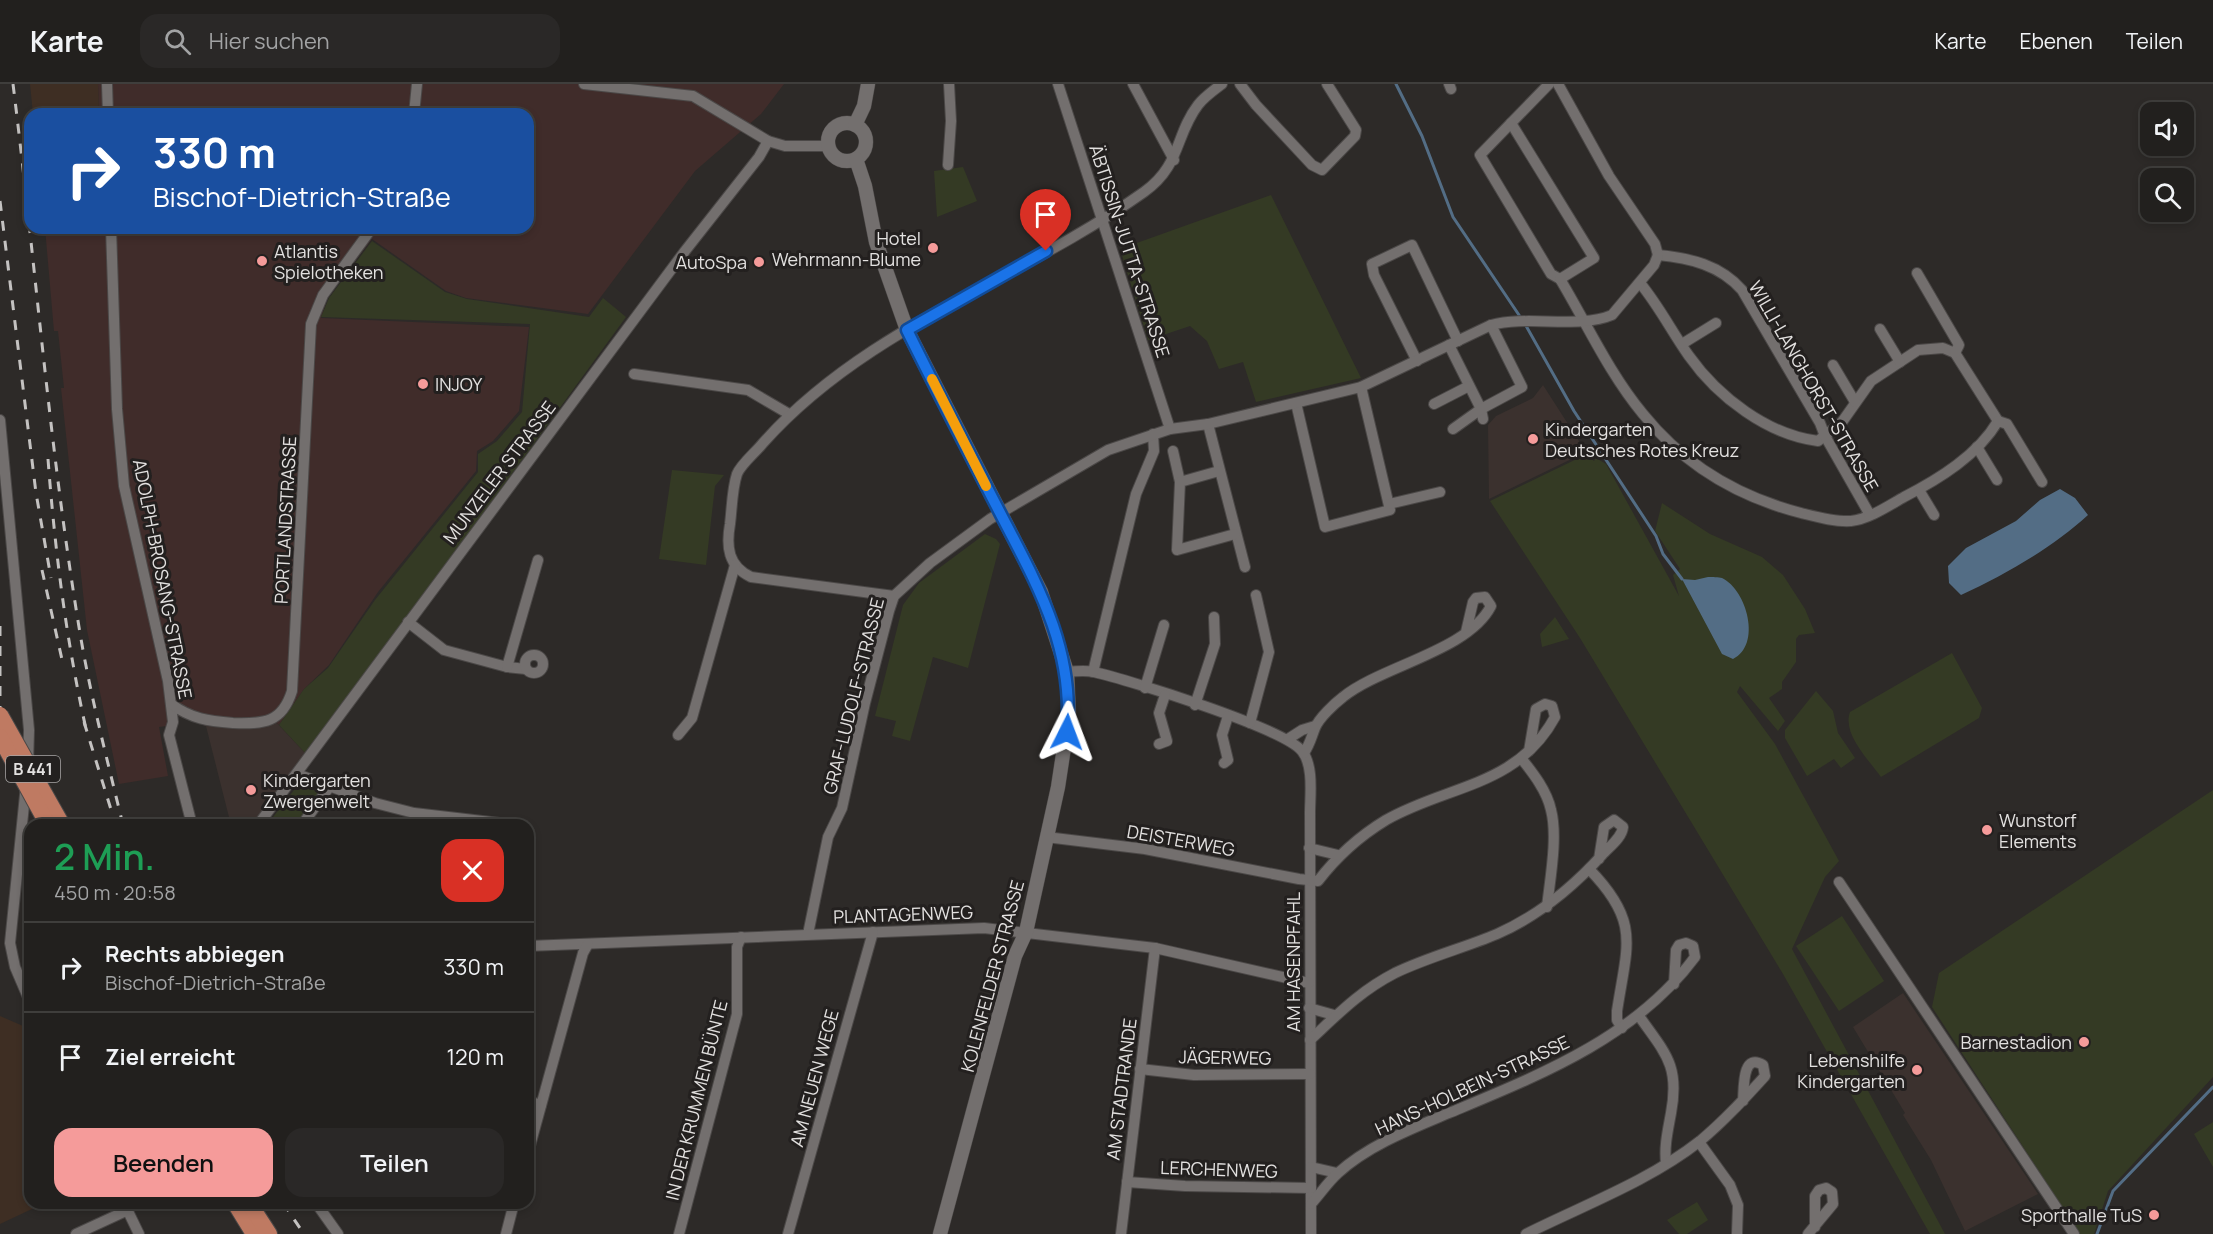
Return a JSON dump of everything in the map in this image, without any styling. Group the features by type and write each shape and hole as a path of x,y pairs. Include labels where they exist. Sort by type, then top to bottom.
{"main road":[{"path":"855,125 864,106 868,84"},
{"path":"855,125 866,139 864,150 856,159 839,159 829,146 830,134 838,126 855,125"},
{"name":"KOLENFELDER STRASSE","path":"856,159 865,186 879,251 907,330 1041,592 1067,672 1069,696 1067,732 1026,932 1015,956 940,1234"},
{"name":"B 441","path":"0,715 59,819"},
{"name":"B 441","path":"0,737 45,819"},
{"path":"239,1209 254,1234"},
{"path":"253,1209 269,1234"}],"street":[{"path":"107,84 108,108"},
{"path":"415,108 417,84"},
{"path":"584,84 657,87 693,96 768,141 785,146 829,146"},
{"path":"948,165 951,121 949,84"},
{"name":"ÄBTISSIN-JUTTA-STRASSE","path":"1058,84 1170,429"},
{"path":"1133,84 1174,160"},
{"path":"894,596 751,577 735,565 727,542 737,473 789,414 844,370 907,330 1102,219 1146,190 1174,160 1199,103 1222,84"},
{"path":"1240,84 1256,105 1312,165 1322,170 1355,136 1356,130 1327,84"},
{"path":"1549,84 1480,155 1551,274 1560,279 1607,362 1642,413 1676,449 1709,474 1746,495 1810,516 1850,521 1870,515 1919,490 1952,469 1992,432 1998,421"},
{"path":"1558,84 1609,176 1655,244 1658,255"},
{"path":"1511,123 1594,258 1560,279"},
{"name":"MUNZELER STRASSE","path":"263,819 685,250 759,157 768,141"},
{"name":"ADOLPH-BROSANG-STRASSE","path":"111,234 117,409 124,486 160,639 173,722 169,735 190,819"},
{"name":"PORTLANDSTRASSE","path":"171,704 187,715 202,720 257,724 278,716 288,705 292,691 311,324 323,294 368,234"},
{"path":"1418,361 1374,275 1372,264 1382,257 1412,245 1482,414"},
{"name":"GRAF-LUDOLF-STRASSE","path":"808,934 828,837 842,808 865,703 894,596 930,563 1001,514 1108,450 1170,429 1208,424 1361,387 1491,325 1515,320 1584,320 1612,315 1654,265 1658,255"},
{"name":"WILLI-LANGHORST-STRASSE","path":"1658,255 1693,259 1725,274 1736,283 1820,423 1825,436 1870,515"},
{"path":"1917,273 1959,345 1955,353"},
{"path":"1640,283 1709,381 1745,410 1803,440 1818,441 1825,436 1842,422 1871,381 1918,350 1930,347 1955,353 1998,421 2007,424 2042,482"},
{"path":"1682,345 1716,323"},
{"path":"1453,429 1482,414 1522,387 1491,325"},
{"path":"1880,329 1900,362"},
{"path":"1833,365 1855,402"},
{"path":"634,374 748,390 789,414"},
{"path":"1296,403 1325,527 1390,510 1361,387"},
{"path":"1434,404 1469,387"},
{"path":"0,420 29,730 28,770 9,943 15,967 24,988"},
{"path":"1208,424 1245,567"},
{"path":"1093,672 1136,494 1154,451 1153,434"},
{"path":"1977,447 1997,480"},
{"path":"1173,451 1180,482 1177,550 1235,534"},
{"path":"1180,482 1219,471"},
{"path":"1919,490 1934,515"},
{"path":"1389,504 1440,492"},
{"path":"507,667 538,560"},
{"path":"678,735 692,718 735,565"},
{"path":"1250,723 1269,652 1256,595"},
{"path":"1196,705 1215,644 1214,617"},
{"path":"408,622 444,650 507,667 526,669"},
{"path":"1145,688 1164,625"},
{"path":"1288,739 1302,730 1315,726 1352,691 1433,652 1466,632"},
{"path":"1067,672 1093,672 1250,723 1288,739 1304,753 1312,741 1315,726"},
{"path":"1159,744 1167,741 1159,713 1165,695"},
{"path":"1224,763 1228,760 1222,735 1228,716"},
{"name":"AM HASENPFAHL","path":"1304,753 1310,779 1311,1234"},
{"path":"1309,881 1318,880 1338,855 1388,819 1482,783 1525,754 1551,808 1551,863 1547,907"},
{"path":"297,774 375,803 414,813 465,819"},
{"path":"307,819 330,786"},
{"name":"DEISTERWEG","path":"1046,837 1145,849 1309,881"},
{"path":"1309,848 1338,855"},
{"path":"1310,1040 1334,1015 1396,973 1499,933 1547,907 1599,859"},
{"path":"1589,869 1616,898 1627,927 1628,940 1617,1011 1617,1020 1622,1028"},
{"path":"1839,882 2074,1234"},
{"name":"PLANTAGENWEG","path":"534,946 984,928 1155,948 1309,983"},
{"name":"AM NEUEN WEGE","path":"788,1234 873,932"},
{"name":"IN DER KRUMMEN BÜNTE","path":"679,1234 737,1014 736,947 741,937"},
{"path":"534,1131 583,953 588,944"},
{"name":"AM STADTRANDE","path":"1121,1234 1155,948"},
{"name":"HANS-HOLBEIN-STRASSE","path":"1311,1204 1337,1173 1400,1134 1564,1063 1639,1016 1674,984"},
{"path":"1309,1008 1334,1015"},
{"path":"1639,1016 1666,1054 1673,1071 1675,1092 1665,1150 1666,1163"},
{"name":"JÄGERWEG","path":"1140,1069 1194,1075 1310,1074"},
{"path":"1526,1234 1666,1163 1699,1142 1743,1101"},
{"path":"534,1103 541,1105"},
{"path":"1699,1142 1730,1185 1738,1204 1737,1234"},
{"path":"1311,1167 1337,1173"},
{"name":"LERCHENWEG","path":"1127,1182 1185,1186 1311,1188"},
{"path":"76,1234 122,1209"},
{"path":"127,1209 139,1234"},
{"path":"320,1209 338,1234"},
{"path":"506,1234 512,1209"}],"shaded area":[{"path":"30,84 98,84 99,108 32,108"},
{"path":"98,84 784,84 761,114 695,171 588,314 466,298 446,291 372,239 328,296 321,318 529,327 519,411 493,441 477,451 476,471 378,592 329,665 304,689 279,725 274,720 260,728 206,726 176,715 166,726 159,727 168,776 119,784 87,630 61,388 64,388 58,331 54,331 46,234 534,234 534,108 99,108"},
{"name":"Kindergarten Deutsches Rotes Kreuz","path":"1543,385 1586,452 1489,499 1488,425 1496,416 1533,398"},
{"name":"Kindergarten Zwergenwelt","path":"274,720 307,755 258,819 229,819 206,726 260,728"},
{"name":"Lebenshilfe Kindergarten","path":"1903,993 2038,1194 1965,1231 1931,1160 1853,1027"},
{"path":"0,1016 24,1026 24,1209 32,1209 0,1224"}],"green space":[{"path":"963,167 977,201 937,217 934,171"},
{"path":"1271,195 1361,378 1256,402 1243,362 1219,369 1207,341 1190,326 1148,340 1120,249"},
{"path":"372,241 445,292 467,299 589,317 603,298 626,317 307,755 279,725 304,689 328,668 375,600 478,472 478,454 497,441 522,412 530,324 321,317 329,298"},
{"path":"1587,454 1594,461 1596,458 1606,464 1679,596 1673,575 1680,569 1655,531 1662,503 1710,534 1762,557 1783,575 1805,609 1815,633 1799,635 1796,639 1796,662 1782,682 1782,689 1769,698 1785,721 1778,731 1740,686 1737,692 1775,744 1839,861 1825,877 1792,949 1945,1234 1930,1234 1783,974 1580,638 1490,501"},
{"path":"672,470 724,475 715,486 706,565 659,559"},
{"path":"985,534 996,539 1000,544 968,668 933,657 910,741 892,736 896,721 875,716 903,605 919,583"},
{"path":"1555,617 1569,639 1542,647 1540,634"},
{"path":"1952,653 1982,708 1979,718 1881,777 1853,738 1850,729 1850,712"},
{"path":"1816,691 1833,711 1838,733 1855,758 1841,768 1834,759 1807,776 1785,738 1785,730"},
{"path":"301,781 324,789 302,819 272,819"},
{"name":"Barnestadion","path":"2213,790 2213,1077 2108,1191 2094,1234 2080,1234 1932,1007 1939,973"},
{"path":"1842,916 1884,981 1839,1011 1796,946"},
{"path":"2213,1122 2213,1167 2194,1134"},
{"path":"1697,1202 1708,1220 1687,1234 1679,1234 1667,1220"}],"water":[{"path":"2060,489 2075,498 2088,515 2044,549 1978,587 1961,595 1949,583 1948,566 1966,548 2016,521 2040,500"},
{"path":"1708,577 1722,578 1731,584 1744,605 1748,618 1747,642 1742,652 1733,659 1722,654 1682,579 1695,580"}],"waterway":[{"path":"1396,84 1422,136 1453,217 1521,318"},
{"path":"1525,324 1574,411 1656,536 1663,554 1682,579"},
{"path":"2097,1234 2113,1191 2213,1087"}],"railway":[{"path":"13,84 24,180"},
{"path":"0,201 36,493 51,578"},
{"path":"30,234 70,570 90,686 122,819"},
{"path":"48,459 62,595 86,729"},
{"path":"42,570 63,664"},
{"path":"0,626 0,723"},
{"path":"84,722 113,816"},
{"path":"287,1209 304,1234"}],"slow traffic":[{"path":"932,379 986,486"}],"place":[{"name":"Hotel Wehrmann-Blume","path":"933,248"},
{"name":"Atlantis Spielotheken","path":"262,261"},
{"name":"AutoSpa","path":"759,262"},
{"name":"INJOY","path":"423,384"},
{"name":"Kindergarten Deutsches Rotes Kreuz","path":"1533,439"},
{"name":"Kindergarten Zwergenwelt","path":"251,790"},
{"name":"Wunstorf Elements","path":"1987,830"},
{"name":"Barnestadion","path":"2084,1042"},
{"name":"Lebenshilfe Kindergarten","path":"1917,1070"},
{"name":"Sporthalle TuS","path":"2154,1215"}],"route":[{"path":"1046,251 907,330 1041,592 1057,634 1067,672 1069,715 1067,732"}]}
